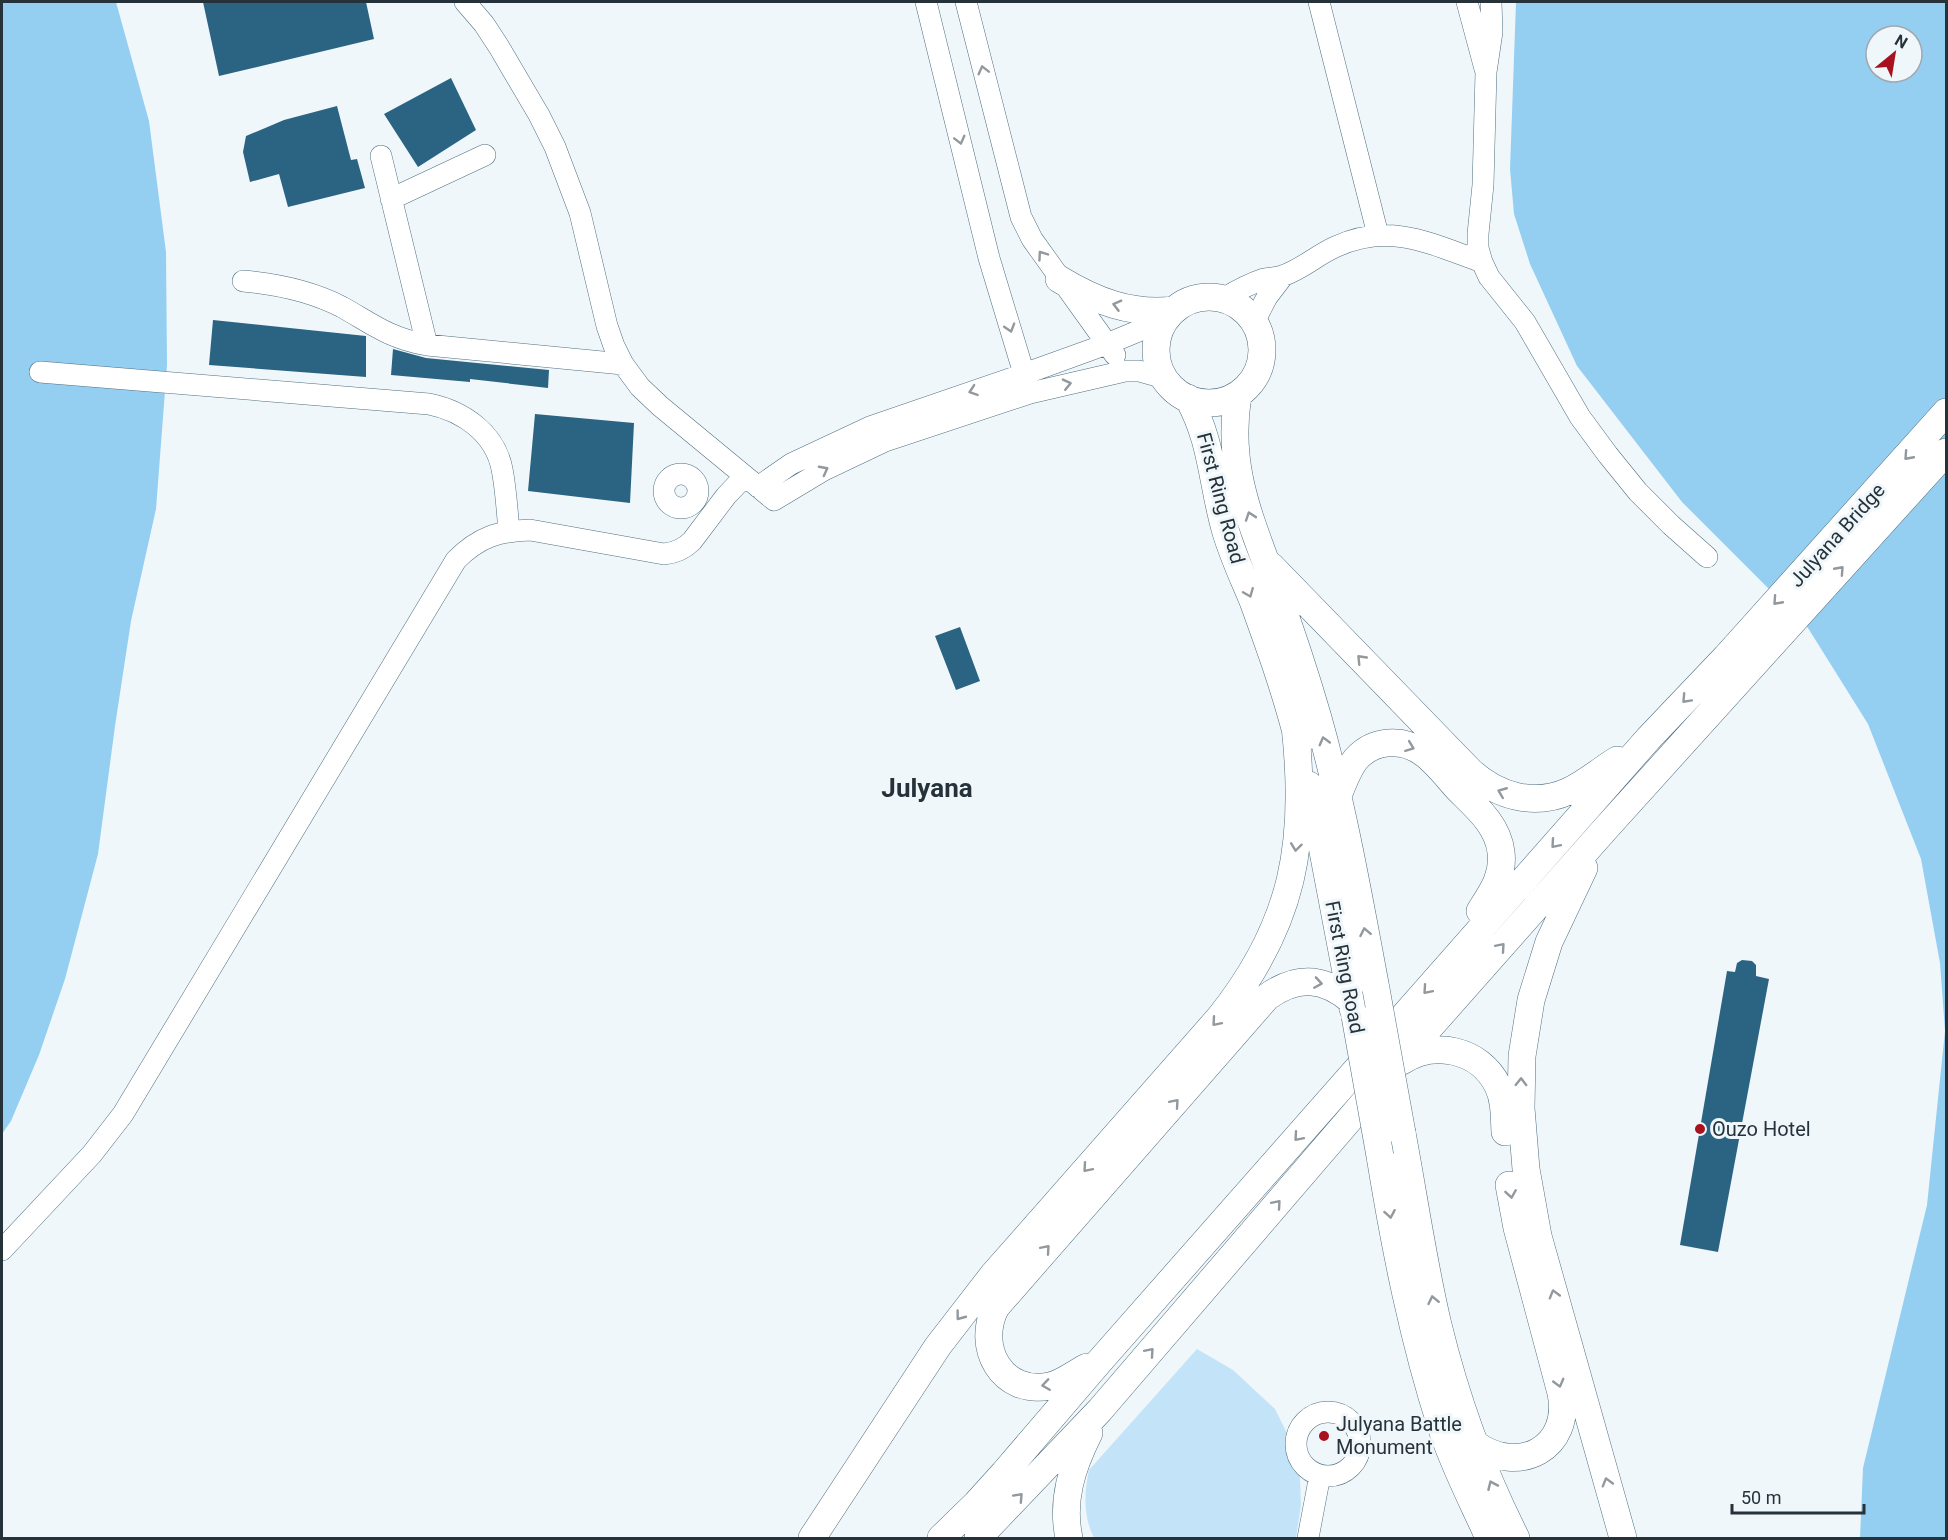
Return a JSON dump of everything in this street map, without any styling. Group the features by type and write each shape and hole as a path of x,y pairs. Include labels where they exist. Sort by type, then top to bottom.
{"main road":[{"path":"1059,279 1112,305 1170,315"},
{"path":"1197,298 1222,299 1241,307 1254,322 1262,341 1261,362 1253,380 1238,394 1219,402 1198,402 1171,386 1164,378 1157,359 1157,339 1170,315 1185,303 1197,298"},
{"path":"1238,394 1234,433 1238,477 1318,717 1338,796 1438,1325 1475,1444 1516,1539"},
{"name":"First Ring Road","path":"1188,398 1204,434 1225,530 1265,634 1295,726 1317,820 1404,1284 1443,1431 1489,1539"},
{"name":"Julyana Bridge","path":"1735,666 1947,412"},
{"name":"Julyana Bridge","path":"1735,666 1947,452"},
{"path":"1265,560 1470,771 1488,786 1510,796 1534,799 1558,795 1579,785 1648,739 1735,666"},
{"path":"978,1539 1100,1410 1398,1063 1607,827 1735,666"},
{"path":"812,1539 903,1398 961,1315 993,1275 1220,1017 1251,976 1276,926 1286,900 1291,876 1300,794 1295,726"},
{"path":"941,1539 990,1489 1099,1362 1648,739"},
{"path":"1338,796 1350,768 1365,751 1385,743 1407,744 1426,755 1489,822 1499,840 1501,872 1493,893 1476,918 1459,954"},
{"path":"1607,827 1562,911 1539,970 1525,1030 1521,1108 1526,1169 1538,1236 1623,1539"},
{"path":"1099,1362 1050,1386 1028,1386 1018,1382 1000,1369 989,1350 988,1328 991,1317 1003,1299 1267,997 1290,984 1304,981 1317,982 1330,986 1353,1008"},
{"path":"1398,1063 1408,1057 1431,1050 1464,1054 1474,1059 1493,1077 1502,1097 1507,1170 1515,1218 1562,1394 1563,1416 1555,1436 1547,1445 1528,1456 1506,1458 1495,1456 1475,1444"},
{"path":"1069,1539 1066,1516 1069,1485 1078,1455 1100,1410"}],"street":[{"path":"465,2 484,24 499,47 555,147 580,213 607,326 623,364 640,387 660,406 759,488"},
{"path":"926,2 989,258 1027,384"},
{"path":"966,2 1021,217 1032,239 1059,279 1125,370"},
{"path":"1319,2 1378,235"},
{"path":"1467,2 1486,72"},
{"path":"1491,2 1492,32 1486,72 1484,185 1478,234 1478,248 1482,262 1489,277 1531,331 1580,417 1608,455 1646,500 1707,557"},
{"path":"392,199 485,155"},
{"path":"381,156 426,345"},
{"path":"1222,299 1253,283 1283,276 1355,239 1378,235 1402,236 1482,262"},
{"path":"1254,322 1283,276"},
{"path":"243,281 303,291 341,307 393,337 426,345 623,364"},
{"path":"1027,384 1170,315"},
{"path":"2,1250 92,1154 123,1114 456,560 467,549 494,534 530,530 664,555 671,554 686,546 716,509 759,488 791,464 870,427 1027,384 1125,370 1139,371 1164,378"},
{"path":"40,372 444,407 457,412 476,425 497,454 502,468 509,531"},
{"path":"697,498 716,509"},
{"path":"1308,1539 1320,1475"}],"shaded area":[{"path":"1197,1349 1233,1370 1275,1409 1294,1447 1300,1478 1301,1505 1296,1538 1094,1538 1090,1530 1086,1504 1089,1470"}],"water":[{"path":"2,2 116,2 149,121 166,252 167,365 156,509 131,621 98,854 65,979 39,1055 11,1121 2,1134"},
{"path":"1516,2 1946,2 1946,1538 1860,1538 1863,1468 1927,1205 1945,1031 1940,963 1921,859 1868,724 1808,628 1682,502 1577,366 1530,264 1514,214 1510,169"}],"building":[{"path":"203,2 366,2 374,39 219,76"},
{"path":"451,78 476,130 418,167 384,114"},
{"path":"337,106 351,160 357,159 365,188 288,207 279,174 250,182 243,152 246,136 284,120"},
{"path":"213,320 366,336 366,377 209,365"},
{"path":"393,349 426,358 549,370 548,388 470,379 470,382 391,375"},
{"path":"535,414 634,423 630,503 528,491"},
{"path":"960,627 980,681 956,690 935,636"},
{"path":"1742,960 1752,961 1756,965 1756,976 1769,979 1718,1252 1680,1245 1727,971 1735,972 1737,963"}],"place":[{"name":"Ouzo Hotel","path":"1700,1129"},
{"name":"Julyana Battle Monument","path":"1324,1436"}],"district":[{"name":"Julyana","path":"927,788"}]}
